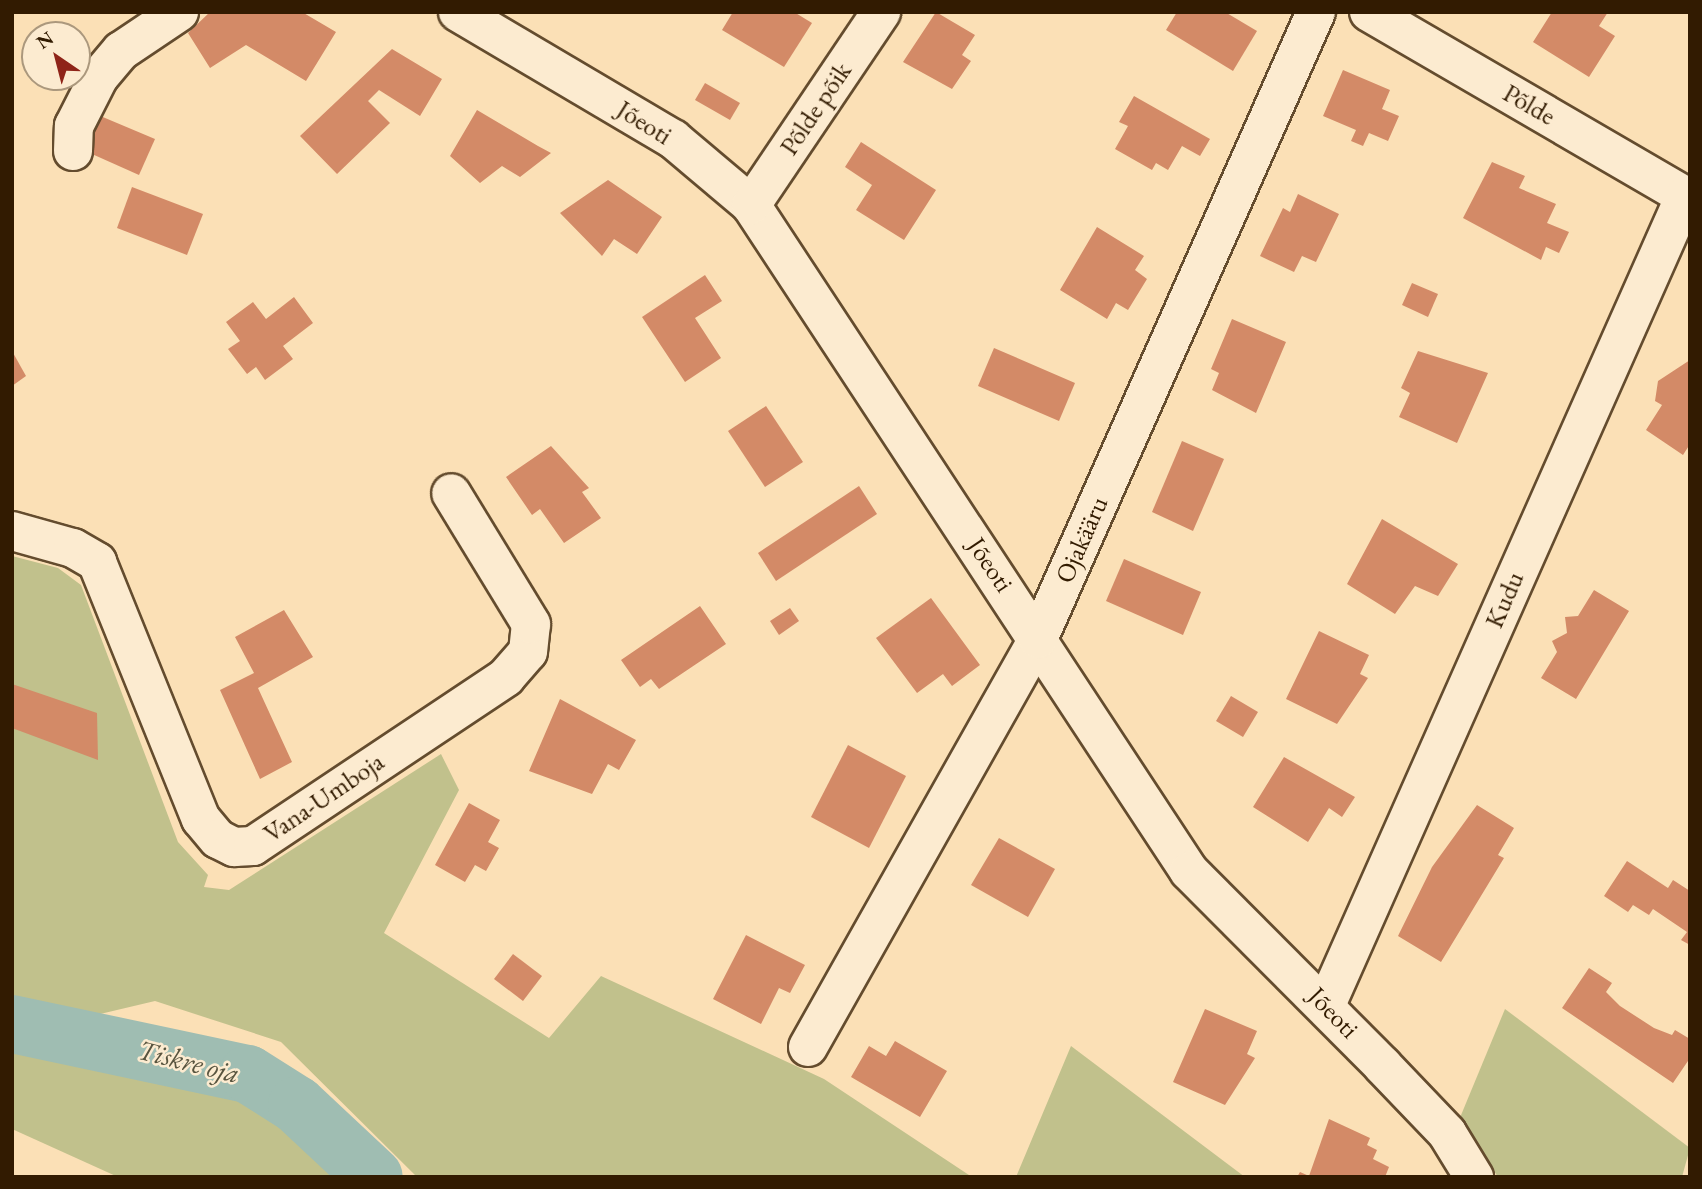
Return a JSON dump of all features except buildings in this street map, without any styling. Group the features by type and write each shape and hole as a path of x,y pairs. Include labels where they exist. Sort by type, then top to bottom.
{"street":[{"path":"73,151 75,126 99,77 121,51 179,12"},
{"name":"Jõeoti","path":"458,12 673,139 751,205 1189,871 1326,1005 1447,1133 1474,1177"},
{"name":"Põlde põik","path":"751,205 881,12"},
{"name":"Ojakääru","path":"808,1047 1038,639 1316,12"},
{"name":"Põlde","path":"1368,12 1687,197"},
{"name":"Kudu","path":"1326,1005 1687,197"},
{"name":"Vana-Umboja","path":"12,531 73,548 97,562 201,819 218,839 243,847 506,677 528,652 531,624 451,492"}],"green space":[{"path":"12,556 58,568 81,585 178,842 208,875 204,887 229,890 441,754 459,790 384,933 549,1038 601,976 824,1079 972,1177 417,1177 281,1042 155,1001 79,1019 12,1001"},
{"path":"1505,1009 1690,1148 1682,1177 1498,1177 1459,1120"},
{"path":"12,1035 251,1094 334,1177 118,1177 12,1129"},
{"path":"1071,1046 1225,1162 1245,1177 1016,1177"}],"waterway":[{"name":"Tiskre oja","path":"12,1024 248,1074 297,1105 374,1177"}]}
